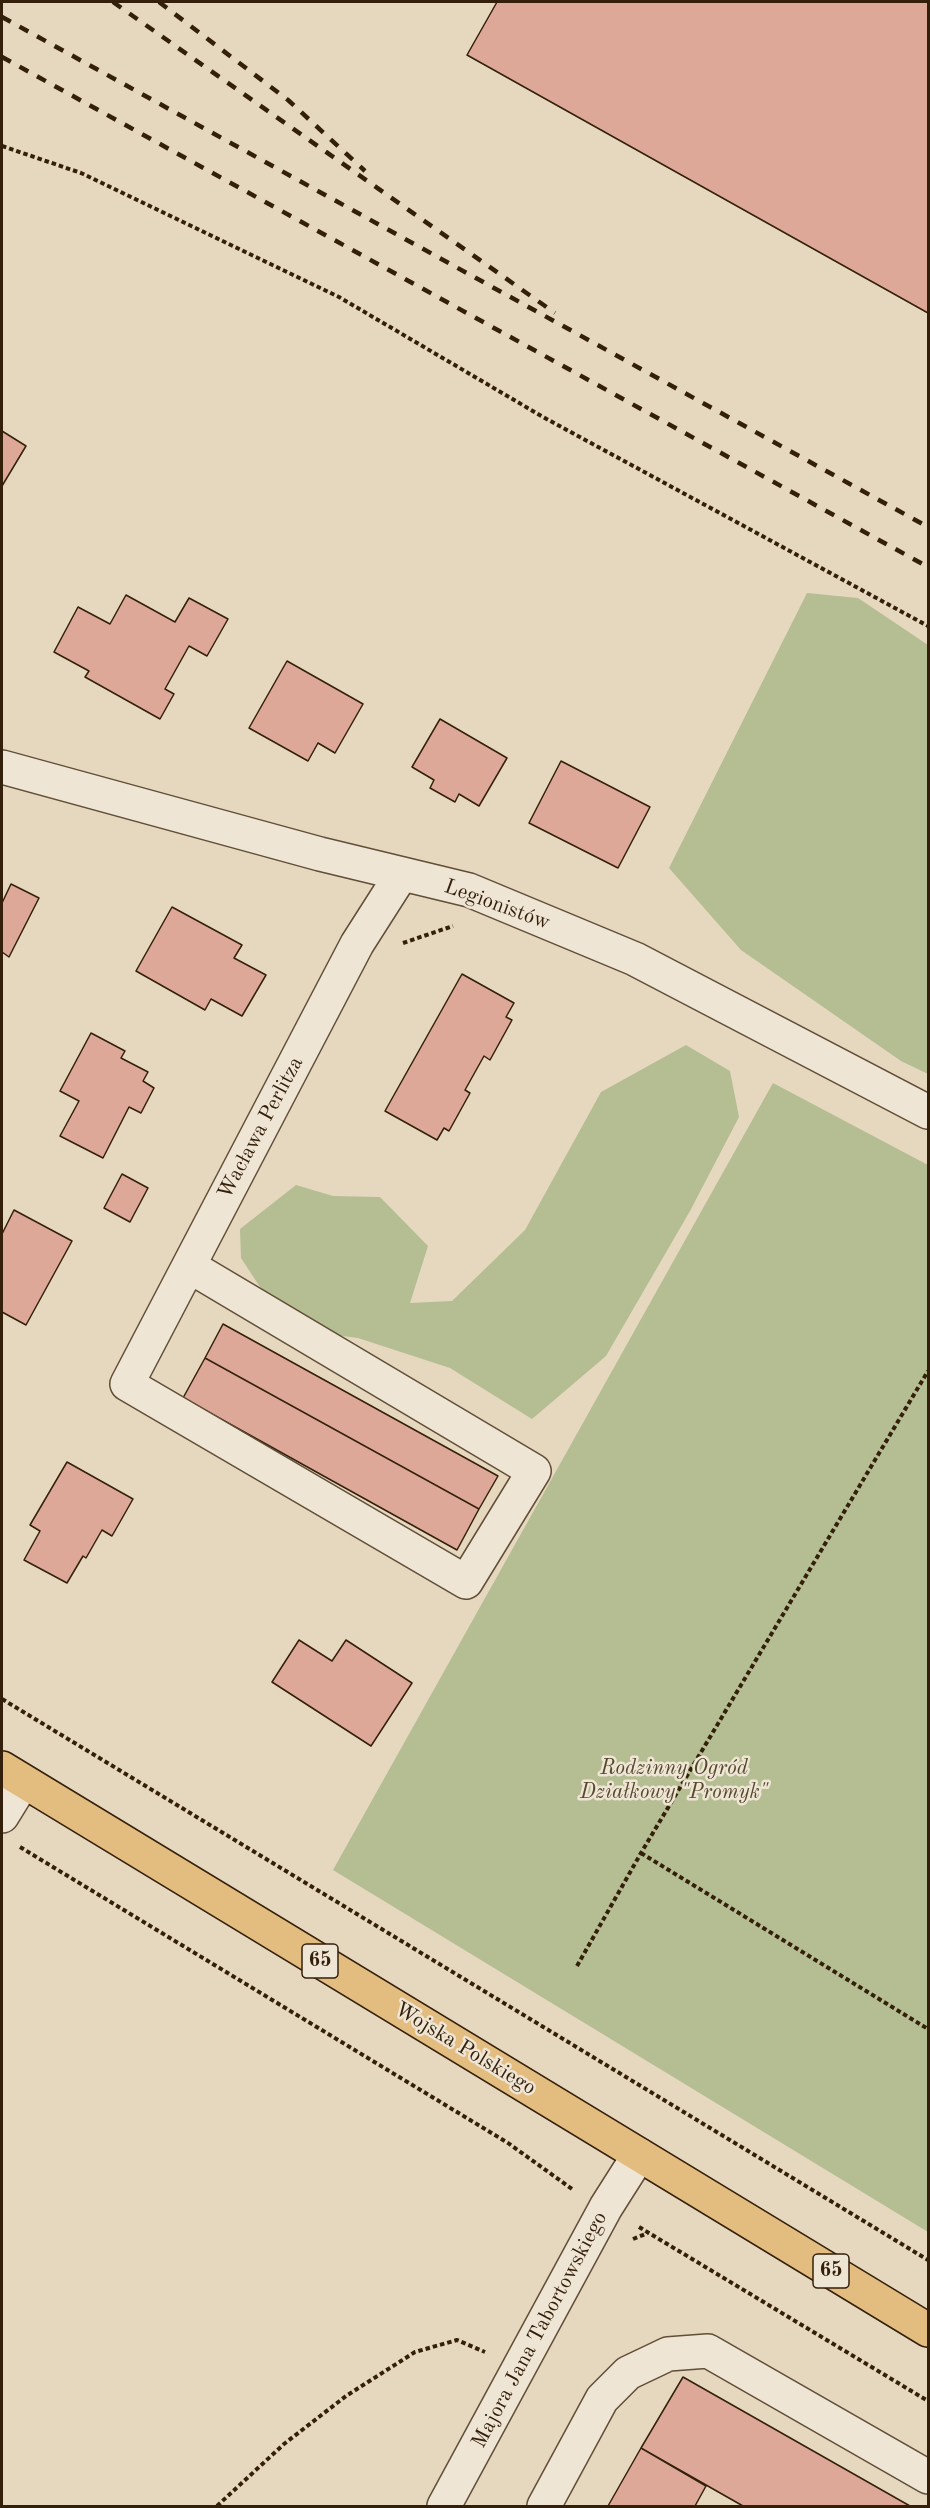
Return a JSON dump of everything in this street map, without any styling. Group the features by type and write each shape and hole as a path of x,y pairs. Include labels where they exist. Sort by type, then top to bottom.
{"main road":[{"name":"Wojska Polskiego","path":"12,1775 928,2330"}],"street":[{"name":"Legionistów","path":"2,767 401,875 469,890 635,959 928,1112"},
{"name":"Wacława Perlitza","path":"189,1266 534,1471 466,1582 127,1384 357,944 401,875"},
{"path":"7,1829 12,1775"},
{"name":"Majora Jana Tabortowskiego","path":"444,2506 606,2207 639,2155"},
{"path":"544,2506 602,2399 628,2373 668,2354 708,2352 928,2477"}],"path":[{"path":"2,146 81,173 339,297 543,417 928,626"},
{"path":"577,1966 641,1853 928,1371"},
{"path":"2,1699 928,2260"},
{"path":"7,1829 508,2143 580,2195 606,2207 928,2401"},
{"path":"641,1853 928,2028"},
{"path":"216,2506 284,2444 346,2396 415,2352 457,2340 519,2369"}],"green space":[{"path":"807,593 858,598 928,645 928,1074 901,1061 741,950 669,868"},
{"path":"686,1045 730,1071 739,1117 690,1211 606,1356 532,1419 450,1368 358,1338 304,1331 260,1287 241,1258 240,1229 296,1185 333,1196 380,1197 428,1246 410,1303 452,1301 525,1230 601,1092"},
{"name":"Rodzinny Ogród Działkowy \"Promyk\"","path":"773,1083 928,1165 928,2232 333,1870"}],"building":[{"path":"497,2 928,2 928,313 467,55"},
{"path":"2,431 26,446 2,486"},
{"path":"126,595 175,622 189,598 228,619 207,656 189,646 165,689 174,694 160,719 85,677 89,671 54,652 78,607 110,624"},
{"path":"287,661 363,704 335,753 318,743 308,761 249,728"},
{"path":"440,719 507,758 479,806 459,794 455,802 430,788 434,780 412,767"},
{"path":"561,761 650,807 618,868 529,823"},
{"path":"11,884 39,898 9,957 2,952 2,903"},
{"path":"172,907 242,945 234,958 266,975 242,1016 211,999 205,1010 136,971"},
{"path":"462,974 514,1003 506,1017 512,1020 490,1060 484,1056 465,1090 470,1093 449,1131 444,1128 437,1140 385,1111"},
{"path":"91,1033 125,1051 121,1058 148,1072 143,1081 154,1088 141,1113 129,1107 103,1158 60,1136 79,1101 60,1091"},
{"path":"122,1174 148,1188 130,1222 104,1208"},
{"path":"14,1210 72,1241 26,1325 2,1312 2,1234"},
{"path":"223,1324 498,1476 479,1509 205,1358"},
{"path":"205,1358 479,1509 457,1550 183,1398"},
{"path":"67,1462 133,1499 112,1536 102,1530 86,1558 83,1556 67,1583 24,1560 40,1531 30,1525"},
{"path":"299,1640 332,1661 346,1640 412,1683 371,1746 272,1682"},
{"path":"683,2377 910,2506 743,2506 641,2448"},
{"path":"641,2448 706,2486 695,2506 608,2506"}],"railway":[{"path":"113,2 555,313"},
{"path":"159,2 288,100 365,171"},
{"path":"2,17 928,527"},
{"path":"2,57 928,567"}]}
